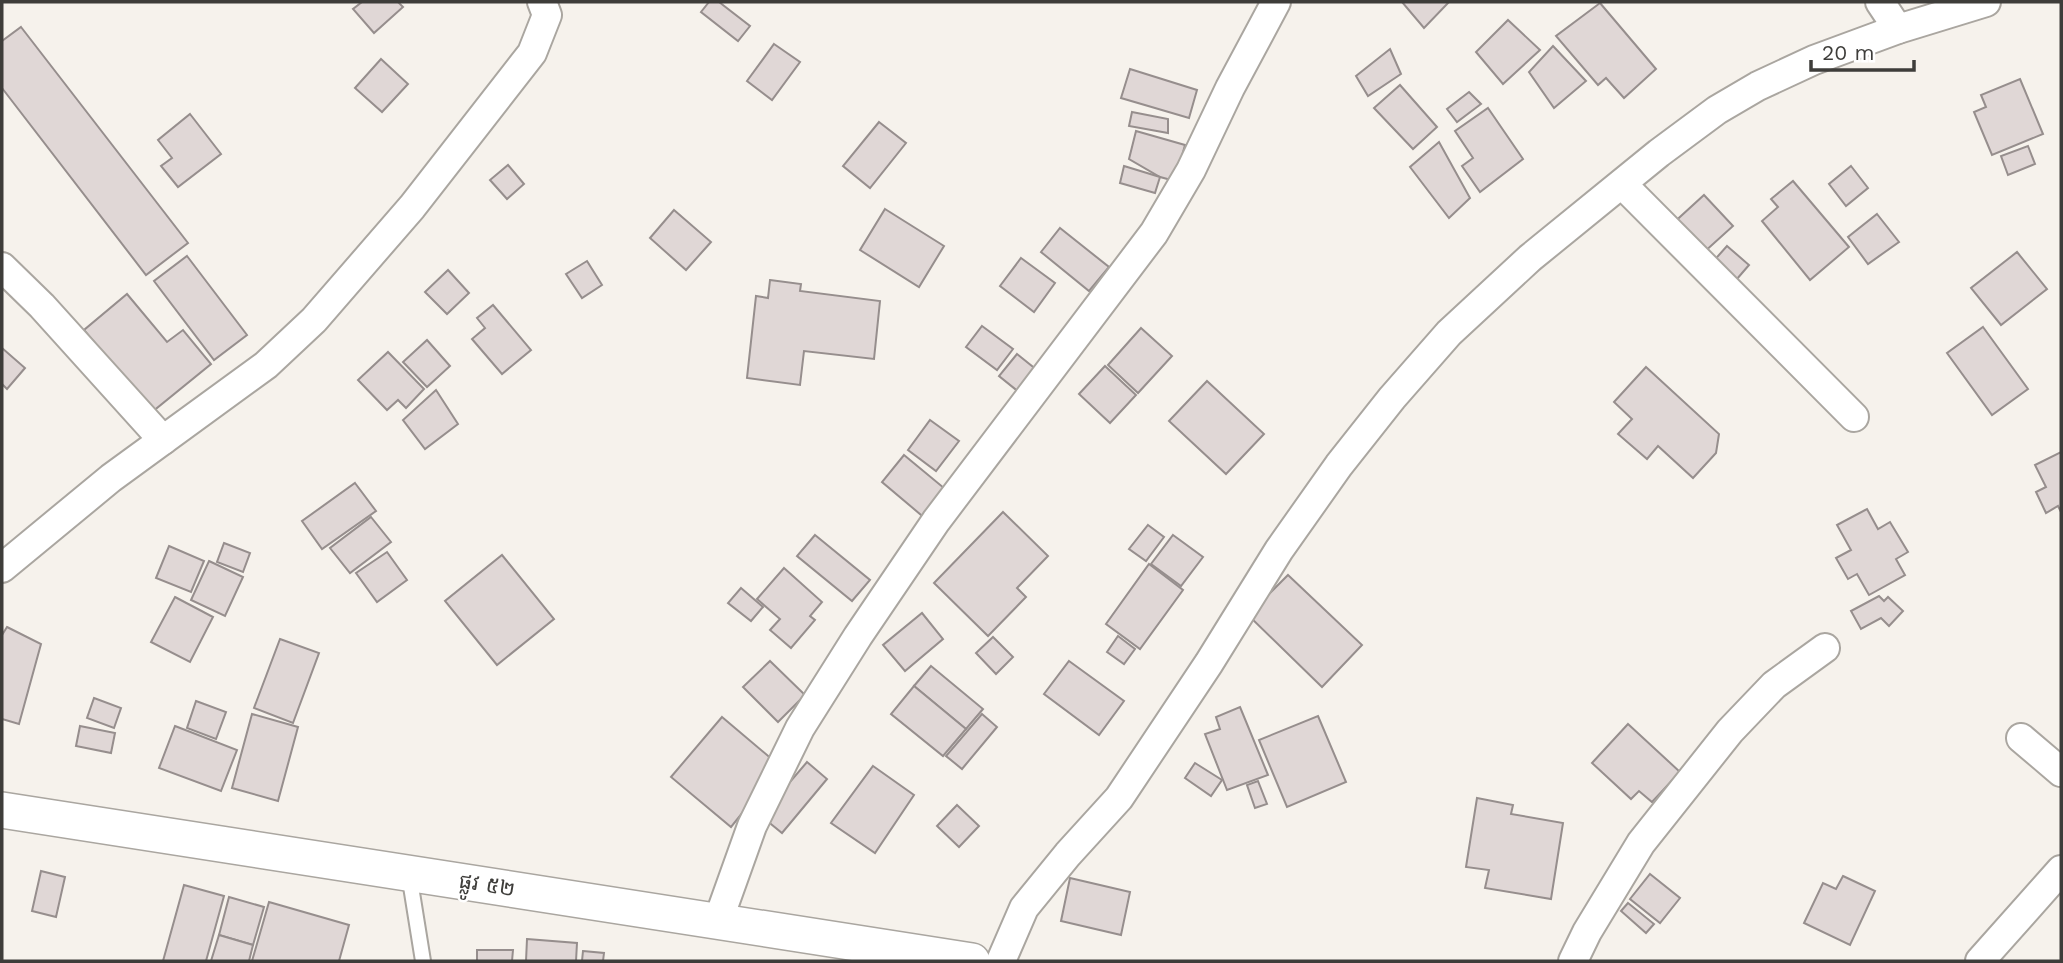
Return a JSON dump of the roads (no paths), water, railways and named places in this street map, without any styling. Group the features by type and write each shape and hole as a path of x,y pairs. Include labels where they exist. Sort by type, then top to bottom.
{"street":[{"path":"2,568 111,478 266,365 314,320 412,207 532,53 547,15 542,2"},
{"path":"718,921 752,825 800,728 936,521 1154,233 1191,170 1230,88 1276,2"},
{"path":"1880,2 1898,29"},
{"path":"1001,961 1024,908 1119,798 1209,663 1279,550 1339,465 1392,398 1459,323 1530,258 1688,131 1758,86 1814,60 1898,29 1986,2"},
{"path":"1622,184 1854,417"},
{"path":"2,267 35,298 163,440"},
{"path":"1573,961 1587,932 1641,843 1722,741 1774,685 1825,648"},
{"path":"2021,738 2061,772"},
{"name":"ផ្លូវ ៥២","path":"2,810 971,961"},
{"path":"1980,961 2061,870"}],"lane":[{"path":"409,872 423,961"}]}
